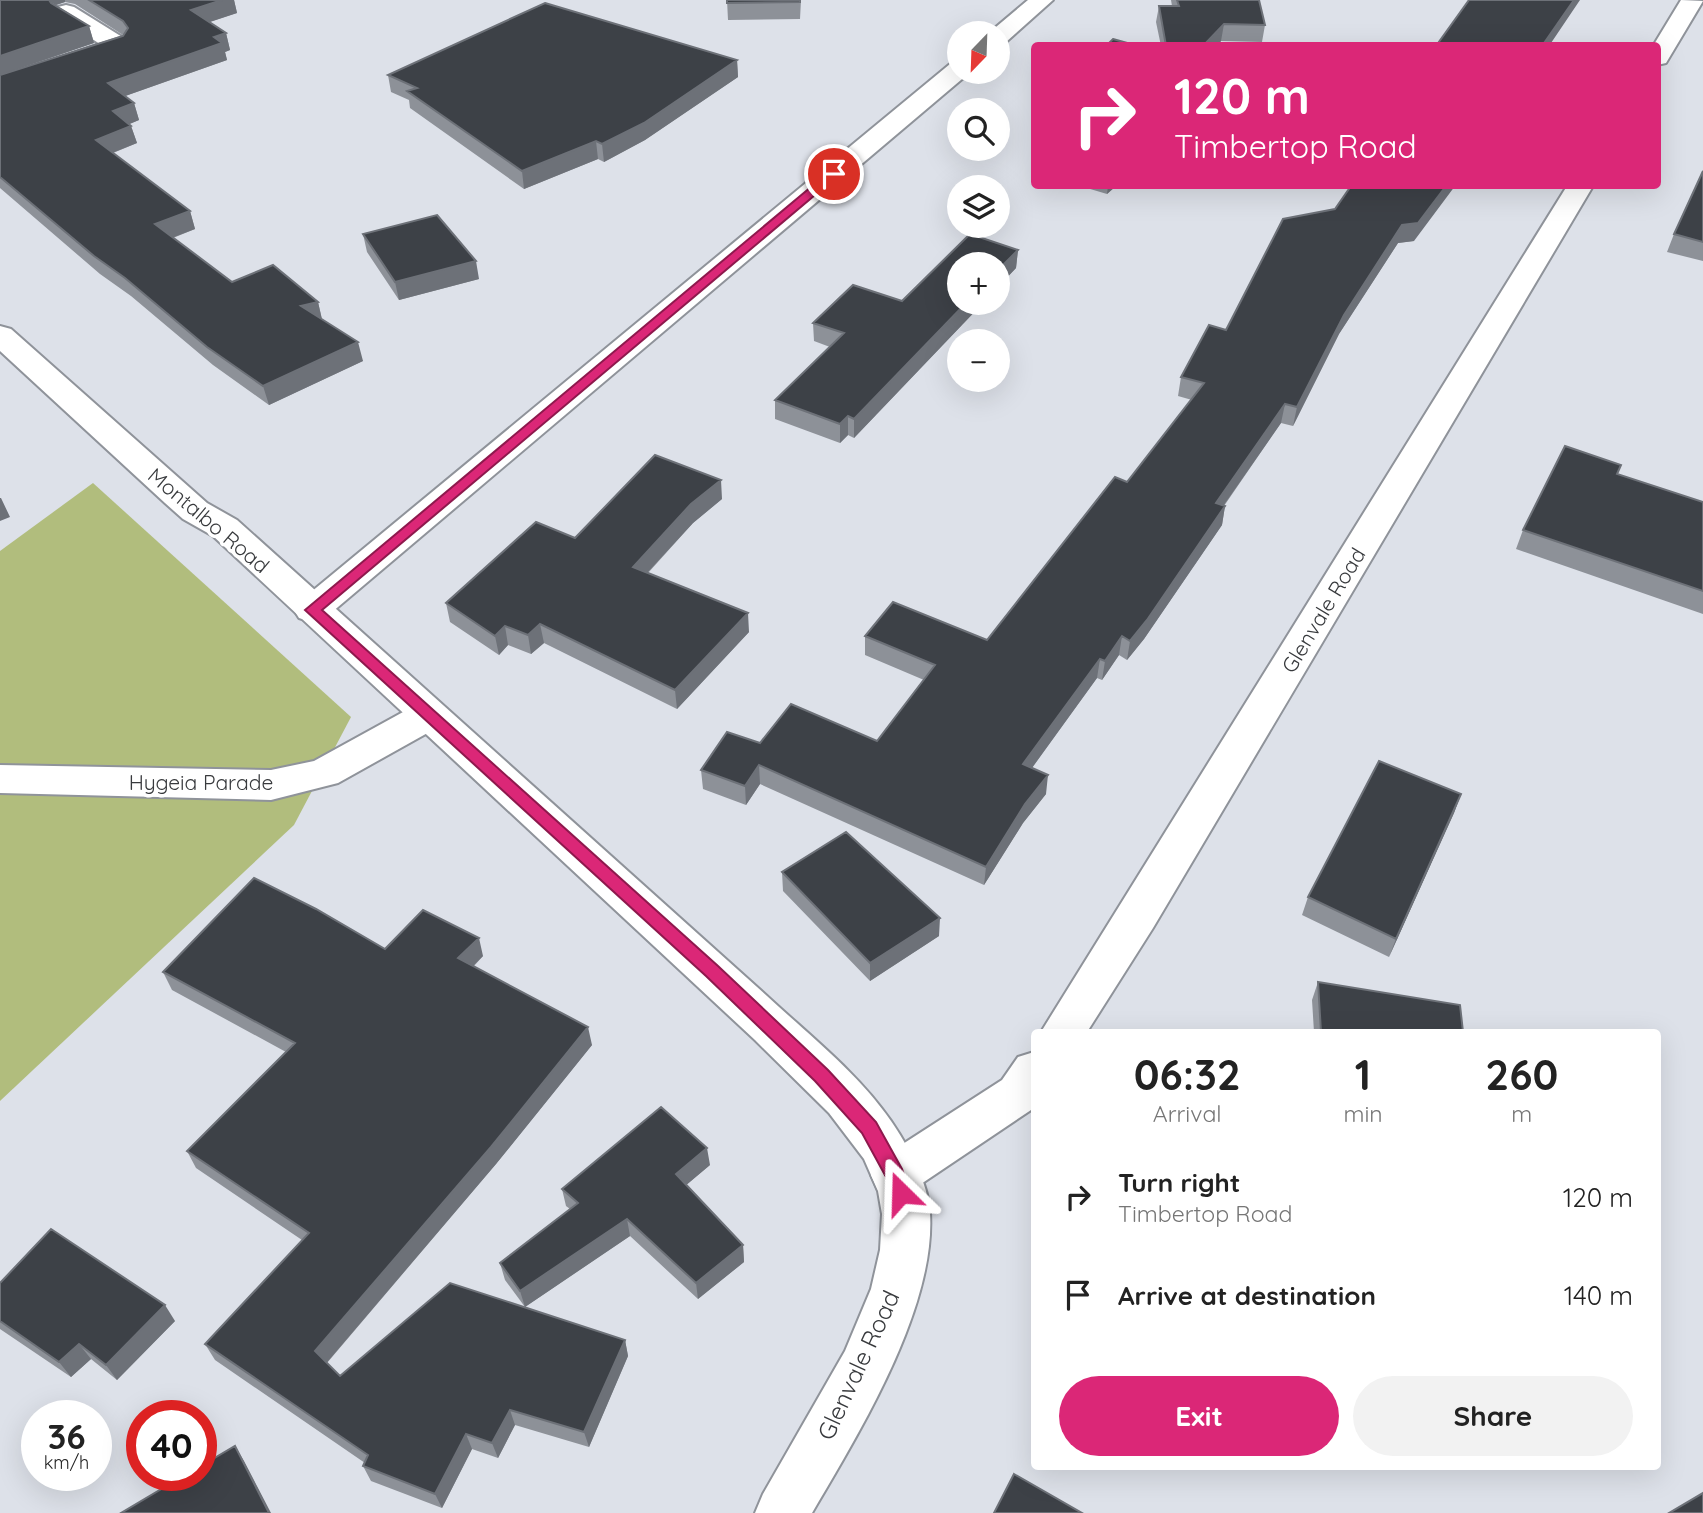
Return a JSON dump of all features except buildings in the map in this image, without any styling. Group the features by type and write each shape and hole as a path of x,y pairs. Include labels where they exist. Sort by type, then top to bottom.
{"street":[{"path":"1010,27 1042,0"},
{"path":"1661,51 1692,0"},
{"path":"0,86 119,45 66,12"},
{"path":"312,610 947,79"},
{"name":"Glenvale Road","path":"1065,1029 1138,916 1578,189"},
{"name":"Montalbo Road","path":"0,335 177,496 195,511 225,528 427,716 712,971 822,1075 869,1128 895,1175"},
{"name":"Hygeia Parade","path":"0,779 271,785 324,773 427,716"},
{"path":"895,1175 1017,1094 1031,1075"},
{"name":"Glenvale Road","path":"782,1513 845,1406 882,1325 906,1253 906,1211 895,1175"}],"green space":[{"path":"93,483 351,717 294,825 0,1101 0,551"}],"route":[{"path":"834,174 312,610 712,971 822,1075 869,1128 895,1175 901,1193"}]}
